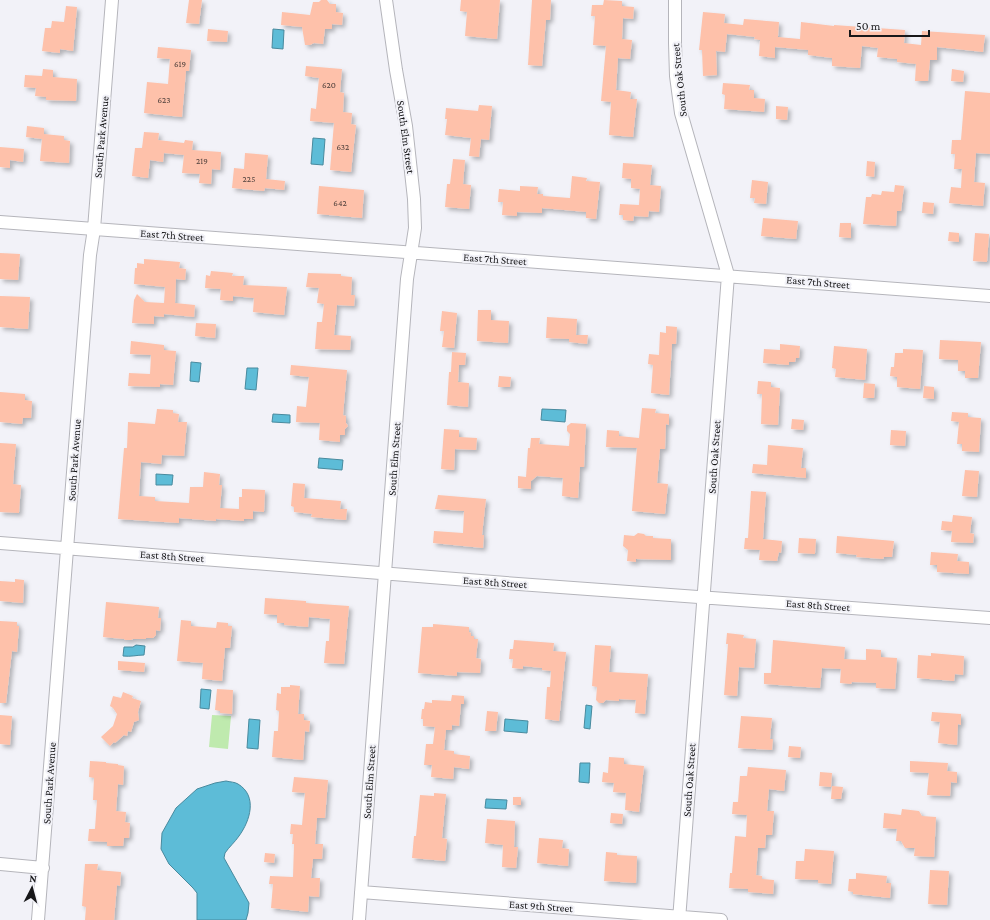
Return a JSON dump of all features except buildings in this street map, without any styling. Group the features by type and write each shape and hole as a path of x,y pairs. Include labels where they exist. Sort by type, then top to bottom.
{"street":[{"name":"South Park Avenue","path":"38,920 90,255 94,229 112,0"},
{"name":"South Elm Street","path":"359,920 408,279 415,228 411,161 390,34 386,0"},
{"name":"South Oak Street","path":"675,0 676,76 681,113 728,275 679,918"},
{"name":"East 7th Street","path":"0,222 728,275 990,296"},
{"name":"East 8th Street","path":"0,543 990,618"},
{"path":"0,864 43,868"},
{"name":"East 9th Street","path":"361,892 679,918 721,920"}],"green space":[{"path":"212,715 231,716 228,749 209,747"}],"water":[{"path":"273,29 284,30 283,49 272,48"},
{"path":"313,138 325,139 323,165 311,164"},
{"path":"191,362 201,363 199,382 190,381"},
{"path":"247,368 258,368 256,390 245,389"},
{"path":"542,409 566,410 565,422 541,420"},
{"path":"273,414 290,415 290,423 272,422"},
{"path":"319,458 343,460 342,470 318,468"},
{"path":"156,474 173,475 172,485 156,485"},
{"path":"136,645 145,646 144,655 123,656 124,647 133,647"},
{"path":"201,689 211,690 209,709 200,708"},
{"path":"586,705 592,706 590,729 584,728"},
{"path":"249,719 260,720 258,749 247,748"},
{"path":"505,719 528,721 527,733 504,731"},
{"path":"580,763 590,763 589,783 579,782"},
{"path":"226,781 237,783 244,789 250,802 249,816 243,830 225,853 224,858 249,903 248,913 246,920 197,920 197,893 169,864 161,849 162,833 176,808 197,789"},
{"path":"486,799 507,800 506,809 485,808"}]}
